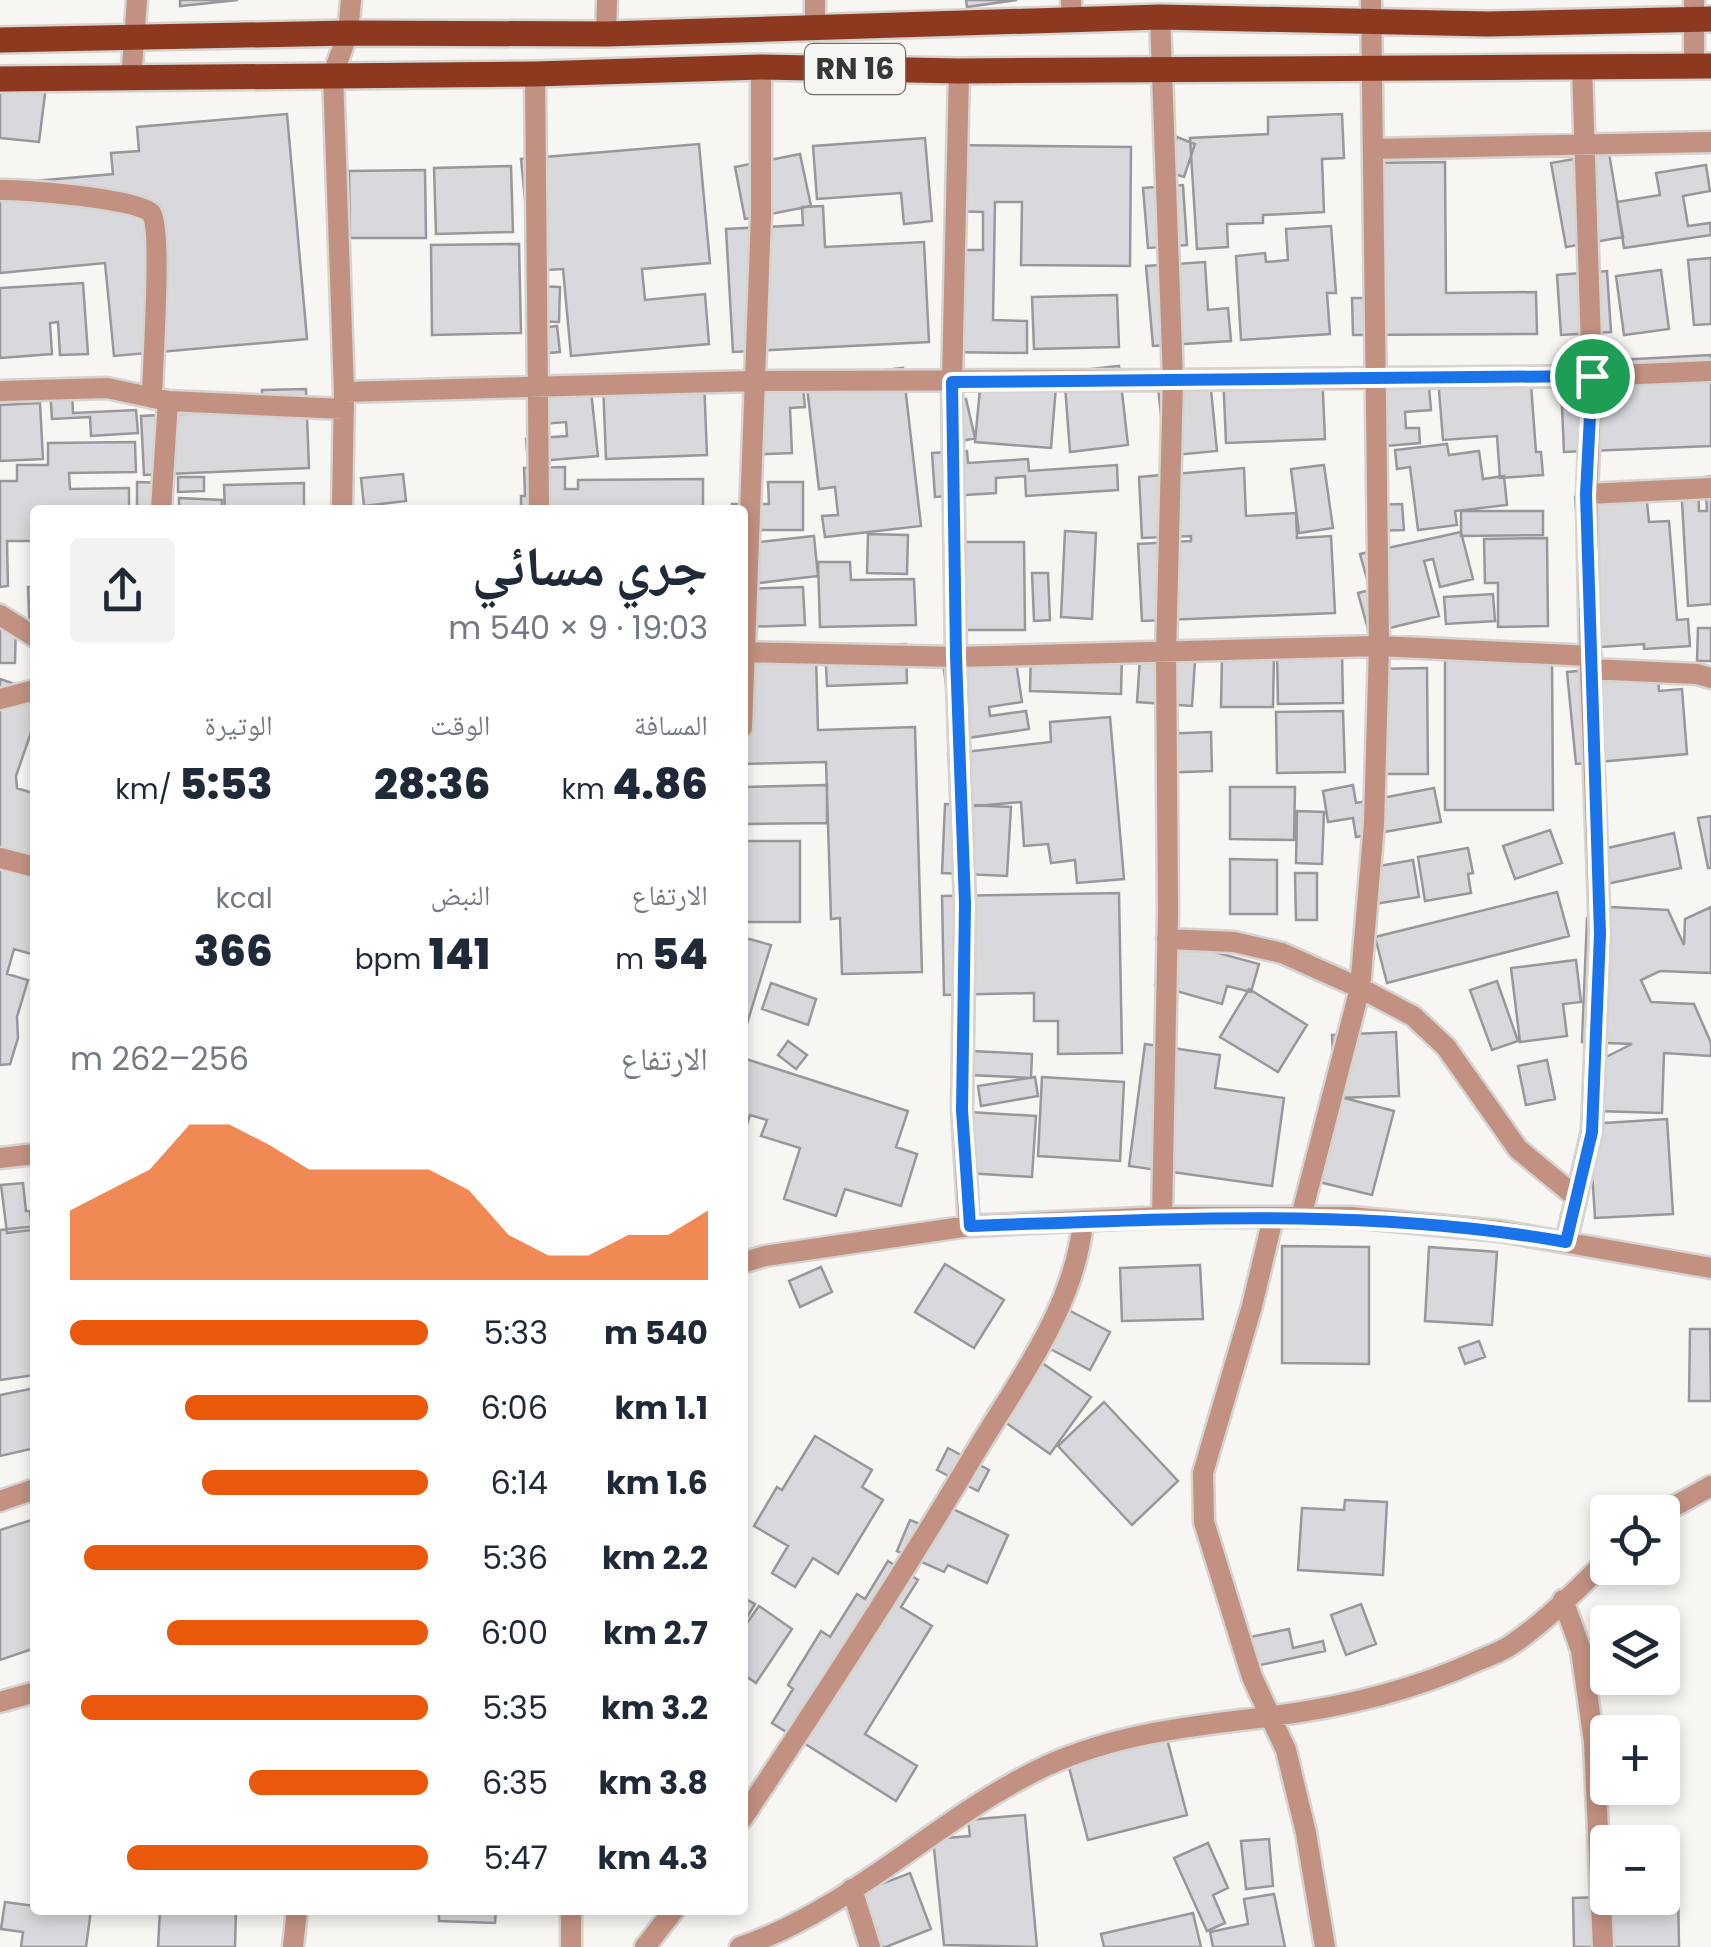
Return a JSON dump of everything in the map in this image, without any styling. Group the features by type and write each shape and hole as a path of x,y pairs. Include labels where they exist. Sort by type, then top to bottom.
{"main road":[{"name":"RN 16","path":"0,40 348,33 606,34 815,27 1071,10 1160,17 1210,9 1371,11 1487,24 1700,13"},
{"name":"RN 16","path":"0,80 535,74 761,67 959,71 1702,66"}],"street":[{"path":"131,80 137,0"},
{"path":"342,505 344,401 333,74 348,33 351,0"},
{"path":"606,34 607,0"},
{"path":"815,27 816,0"},
{"path":"1301,1218 1360,988 1374,824 1379,646 1371,11"},
{"path":"1700,13 1702,66"},
{"path":"1160,17 1173,380 1166,653 1167,939 1162,1217"},
{"path":"748,562 761,216 761,67"},
{"path":"1566,1242 1592,1132 1600,934 1586,494 1592,376 1582,67"},
{"path":"959,71 952,382 965,904 962,1110 970,1226"},
{"path":"535,74 539,505"},
{"path":"1373,150 1711,142"},
{"path":"0,190 117,201 151,212 156,223 161,505"},
{"path":"0,391 106,388 160,399 344,401 754,381 1592,376 1711,371"},
{"path":"1586,494 1711,488"},
{"path":"0,615 30,634"},
{"path":"748,652 956,656 1379,646 1590,663 1711,678"},
{"path":"0,699 30,691"},
{"path":"0,858 30,866"},
{"path":"1167,939 1234,942 1282,953 1413,1016 1446,1047 1518,1149 1576,1197"},
{"path":"0,1158 30,1155"},
{"path":"748,1255 970,1226 1162,1217 1350,1218 1500,1230 1711,1268"},
{"path":"1273,1218 1204,1473 1204,1522 1252,1676 1286,1750 1325,1947"},
{"path":"748,1811 902,1573 1026,1369 1066,1295 1080,1256 1083,1222"},
{"path":"1680,1504 1711,1486"},
{"path":"0,1501 30,1490"},
{"path":"740,1947 806,1918 1046,1766 1096,1746 1172,1727 1378,1698 1434,1681 1511,1646 1590,1576"},
{"path":"1563,1600 1580,1650 1590,1704 1604,1947"},
{"path":"0,1702 30,1693"},
{"path":"852,1888 870,1947"},
{"path":"293,1947 296,1915"},
{"path":"571,1915 571,1947"},
{"path":"644,1947 670,1915"}],"building":[{"path":"180,0 238,0 180,6"},
{"path":"966,0 1017,0 967,7"},
{"path":"4,81 46,86 39,142 0,138 0,95"},
{"path":"287,114 307,339 114,356 105,263 0,273 0,184 113,174 111,153 139,151 137,127"},
{"path":"1342,114 1344,158 1322,159 1324,212 1263,215 1263,223 1227,224 1228,247 1197,249 1190,138 1268,134 1268,117"},
{"path":"1177,137 1195,144 1184,177 1165,171"},
{"path":"925,138 932,221 904,224 901,193 817,199 813,146"},
{"path":"699,144 710,263 642,269 645,300 705,294 709,344 571,356 563,269 532,271 521,159"},
{"path":"947,145 1131,147 1130,266 1021,265 1022,202 995,202 993,320 1027,321 1027,353 944,352 945,250 983,250 983,212 947,211"},
{"path":"1609,153 1623,237 1566,247 1551,163"},
{"path":"800,154 811,206 745,219 735,167"},
{"path":"1445,162 1446,293 1536,292 1537,334 1353,335 1352,298 1373,298 1371,163"},
{"path":"1706,165 1710,191 1683,196 1688,226 1710,223 1711,235 1624,248 1617,202 1660,195 1656,173"},
{"path":"511,166 513,232 436,234 434,168"},
{"path":"425,170 426,238 350,238 349,171"},
{"path":"1183,185 1187,245 1148,248 1143,188"},
{"path":"823,206 825,247 924,242 929,342 733,352 726,229 803,225 802,207"},
{"path":"1331,226 1336,293 1327,293 1330,334 1241,340 1236,256 1265,253 1266,262 1288,260 1286,229"},
{"path":"519,244 521,333 432,335 431,245"},
{"path":"1711,258 1711,324 1694,325 1688,260"},
{"path":"1205,262 1208,310 1228,308 1231,341 1153,346 1146,266"},
{"path":"1661,270 1669,329 1624,335 1616,276"},
{"path":"1607,271 1611,332 1561,335 1557,275"},
{"path":"83,283 88,354 60,355 58,322 50,323 52,354 0,358 0,288"},
{"path":"534,286 560,287 559,322 532,321"},
{"path":"1117,295 1119,347 1034,349 1032,297"},
{"path":"557,326 560,352 536,354 533,329"},
{"path":"1711,355 1711,446 1564,452 1560,363"},
{"path":"1119,366 1128,445 1070,452 1064,372"},
{"path":"903,368 921,526 825,537 822,516 838,515 835,487 819,489 806,379"},
{"path":"1322,370 1325,439 1226,443 1223,374"},
{"path":"1530,371 1536,452 1541,452 1543,475 1500,478 1497,436 1443,440 1438,378"},
{"path":"1428,375 1431,410 1405,412 1406,428 1419,428 1420,443 1375,447 1368,380"},
{"path":"981,378 1056,386 1051,448 975,442"},
{"path":"1210,379 1217,451 1165,456 1158,386"},
{"path":"704,380 707,455 606,459 603,383"},
{"path":"803,386 805,407 790,408 792,453 747,455 744,389"},
{"path":"72,388 73,413 136,410 138,433 91,436 90,417 52,419 50,389"},
{"path":"306,389 309,468 144,475 141,416 224,412 262,396 262,390"},
{"path":"591,391 598,456 528,462 526,439 567,436 566,422 531,425 528,396"},
{"path":"966,399 975,438 950,444 942,404"},
{"path":"40,403 43,459 0,461 0,405"},
{"path":"135,442 136,472 69,473 70,489 129,488 129,505 30,505 30,541 7,541 8,586 0,587 0,481 17,481 17,465 48,465 48,443"},
{"path":"1447,444 1449,455 1479,451 1483,479 1504,476 1507,505 1455,511 1457,525 1418,530 1410,467 1397,469 1395,450"},
{"path":"967,451 968,463 1028,459 1029,471 1117,465 1118,490 1026,496 1025,476 996,478 996,493 935,497 932,453"},
{"path":"1324,465 1333,528 1299,533 1291,469"},
{"path":"565,467 565,489 578,489 578,480 703,479 703,505 521,505 521,496 525,496 524,468"},
{"path":"1244,468 1246,516 1296,513 1297,538 1331,536 1335,613 1142,621 1138,544 1191,541 1191,536 1142,538 1139,477"},
{"path":"403,474 406,501 364,505 361,478"},
{"path":"1711,476 1711,604 1688,606 1681,485 1698,484 1699,511 1707,511 1705,477"},
{"path":"178,477 204,477 204,491 178,492"},
{"path":"137,482 165,483 165,505 137,505"},
{"path":"768,482 803,482 803,530 748,530 748,505 732,505 769,504"},
{"path":"304,483 304,505 225,505 224,485"},
{"path":"1646,492 1649,522 1669,521 1677,620 1688,619 1690,646 1587,648 1575,497"},
{"path":"179,498 222,500 222,505 179,505"},
{"path":"1402,504 1404,530 1371,531 1370,505"},
{"path":"1461,511 1543,511 1543,535 1461,536"},
{"path":"1065,531 1096,533 1092,619 1061,617"},
{"path":"1461,532 1473,579 1440,587 1433,559 1424,561 1439,616 1369,633 1358,593 1370,590 1360,554"},
{"path":"868,534 908,535 907,574 867,573"},
{"path":"814,536 818,576 748,584 748,543"},
{"path":"1547,538 1548,626 1498,627 1498,583 1485,583 1484,539"},
{"path":"945,542 1024,542 1025,630 945,630"},
{"path":"818,562 850,562 851,580 914,579 916,625 820,627"},
{"path":"1032,573 1048,573 1050,620 1034,621"},
{"path":"803,587 805,625 748,627 748,589"},
{"path":"1493,594 1495,621 1446,624 1444,597"},
{"path":"0,622 16,623 15,663 0,663"},
{"path":"1698,628 1711,628 1711,661 1697,661"},
{"path":"1141,642 1196,646 1192,706 1137,702"},
{"path":"906,644 907,683 827,686 825,647"},
{"path":"1031,648 1122,652 1121,694 1030,691"},
{"path":"1445,652 1552,652 1553,810 1445,810"},
{"path":"1277,653 1342,653 1343,703 1278,704"},
{"path":"1222,654 1274,655 1273,707 1221,707"},
{"path":"816,657 818,730 915,727 922,972 842,974 840,918 831,919 826,762 748,764 748,659"},
{"path":"1016,662 1022,702 989,707 990,716 1026,711 1029,729 954,740 944,670"},
{"path":"1657,664 1659,691 1682,689 1687,754 1576,764 1567,672"},
{"path":"1427,668 1428,774 1373,774 1371,669"},
{"path":"0,679 30,689 30,735 16,776 17,788 30,792 30,859 0,849"},
{"path":"1343,711 1345,772 1277,773 1276,712"},
{"path":"1110,717 1124,879 1077,883 1075,860 1051,863 1048,844 1024,846 1021,802 953,808 948,754 1051,742 1050,722"},
{"path":"1211,732 1212,771 1159,773 1158,734"},
{"path":"827,785 827,823 748,824 748,787"},
{"path":"1353,785 1356,803 1434,788 1441,822 1356,837 1353,818 1328,822 1323,791"},
{"path":"1230,787 1295,787 1294,840 1230,839"},
{"path":"945,804 1011,807 1007,876 942,873"},
{"path":"1297,811 1324,812 1322,864 1296,863"},
{"path":"1711,816 1711,868 1708,868 1698,818"},
{"path":"1550,830 1562,863 1515,879 1503,846"},
{"path":"1674,833 1681,868 1602,885 1594,851"},
{"path":"748,841 800,841 800,922 748,922"},
{"path":"1468,848 1473,873 1468,874 1471,893 1425,901 1418,857"},
{"path":"1230,859 1277,860 1277,914 1230,914"},
{"path":"1413,860 1419,897 1374,904 1368,868"},
{"path":"0,864 30,873 30,954 14,949 7,974 28,980 17,1017 18,1038 10,1064 0,1065"},
{"path":"1295,873 1317,873 1317,920 1296,920"},
{"path":"1557,892 1569,936 1387,983 1375,937"},
{"path":"1119,893 1122,1053 1058,1054 1058,1021 1034,1021 1034,993 944,995 942,896"},
{"path":"1610,907 1668,910 1684,945 1685,919 1711,907 1711,973 1660,971 1641,980 1651,1002 1694,1004 1711,1043 1711,1056 1664,1053 1662,1113 1595,1111 1598,1061 1632,1044 1582,1042 1587,918"},
{"path":"748,939 771,945 748,1020"},
{"path":"1167,939 1259,964 1251,992 1227,986 1222,1004 1155,985"},
{"path":"1576,960 1581,1002 1563,1004 1567,1036 1520,1042 1511,968"},
{"path":"1497,981 1518,1041 1492,1050 1470,990"},
{"path":"771,983 816,999 808,1025 762,1009"},
{"path":"1249,989 1307,1025 1278,1072 1220,1037"},
{"path":"1396,1032 1399,1096 1335,1098 1332,1035"},
{"path":"788,1041 807,1055 796,1069 778,1055"},
{"path":"1145,1044 1220,1055 1215,1088 1284,1098 1272,1186 1129,1166"},
{"path":"971,1051 1032,1054 1031,1078 969,1075"},
{"path":"748,1060 908,1111 896,1147 917,1154 901,1206 845,1189 836,1216 784,1199 800,1148 761,1136 767,1120 750,1115 748,1121"},
{"path":"1547,1060 1555,1099 1526,1105 1518,1066"},
{"path":"1035,1077 1038,1096 981,1106 978,1086"},
{"path":"1042,1077 1124,1082 1120,1161 1038,1156"},
{"path":"1329,1094 1394,1111 1372,1195 1307,1179"},
{"path":"969,1112 1036,1116 1032,1177 967,1173"},
{"path":"1667,1119 1673,1214 1595,1218 1589,1124"},
{"path":"23,1183 30,1230 7,1233 1,1185"},
{"path":"30,1227 30,1376 0,1380 0,1230"},
{"path":"1282,1246 1369,1247 1369,1364 1282,1363"},
{"path":"1429,1247 1497,1252 1492,1325 1425,1321"},
{"path":"945,1264 1004,1300 974,1348 915,1312"},
{"path":"1200,1265 1203,1319 1122,1321 1120,1268"},
{"path":"821,1267 832,1292 800,1307 789,1281"},
{"path":"1061,1306 1110,1332 1090,1370 1041,1344"},
{"path":"1690,1329 1710,1329 1711,1401 1689,1401"},
{"path":"1479,1341 1485,1357 1465,1364 1459,1348"},
{"path":"1028,1353 1091,1397 1050,1454 988,1410"},
{"path":"30,1389 30,1449 0,1456 0,1395"},
{"path":"1104,1402 1178,1481 1132,1525 1058,1446"},
{"path":"815,1436 872,1470 862,1487 883,1500 838,1574 813,1558 795,1587 772,1573 788,1546 754,1526"},
{"path":"948,1448 989,1470 978,1491 937,1470"},
{"path":"1345,1500 1387,1502 1383,1575 1298,1570 1302,1508 1344,1510"},
{"path":"938,1502 1008,1535 987,1583 948,1565 944,1572 897,1551 910,1520 928,1527"},
{"path":"30,1521 30,1650 0,1660 0,1530"},
{"path":"888,1561 918,1580 901,1607 932,1626 865,1734 917,1766 896,1801 772,1723 793,1689 788,1685 821,1631 830,1637 857,1594 865,1599"},
{"path":"1361,1604 1376,1644 1346,1655 1331,1615"},
{"path":"759,1606 792,1629 756,1683 748,1678 748,1622"},
{"path":"1289,1629 1293,1648 1323,1641 1325,1651 1256,1666 1250,1637"},
{"path":"1166,1735 1187,1815 1088,1840 1065,1752"},
{"path":"1025,1815 1037,1947 944,1945 933,1839 970,1836 968,1820"},
{"path":"1269,1839 1273,1886 1246,1889 1241,1841"},
{"path":"1208,1843 1228,1888 1213,1895 1225,1923 1207,1931 1174,1858"},
{"path":"910,1873 931,1929 886,1947 867,1947 847,1897"},
{"path":"1274,1894 1285,1947 1213,1947 1210,1932 1248,1924 1244,1899"},
{"path":"1590,1897 1590,1915 1678,1915 1679,1947 1574,1947 1573,1898"},
{"path":"5,1902 30,1905 30,1915 90,1915 86,1947 21,1947 23,1932 1,1929"},
{"path":"1193,1913 1201,1947 1104,1947 1101,1934"},
{"path":"160,1915 236,1915 235,1947 158,1947"},
{"path":"439,1915 496,1915 495,1923 439,1921"}],"route":[{"path":"1592,376 1586,494 1600,934 1592,1132 1566,1242 1500,1230 1350,1218 1162,1217 970,1226 962,1110 965,904 952,382 1592,376"}]}
